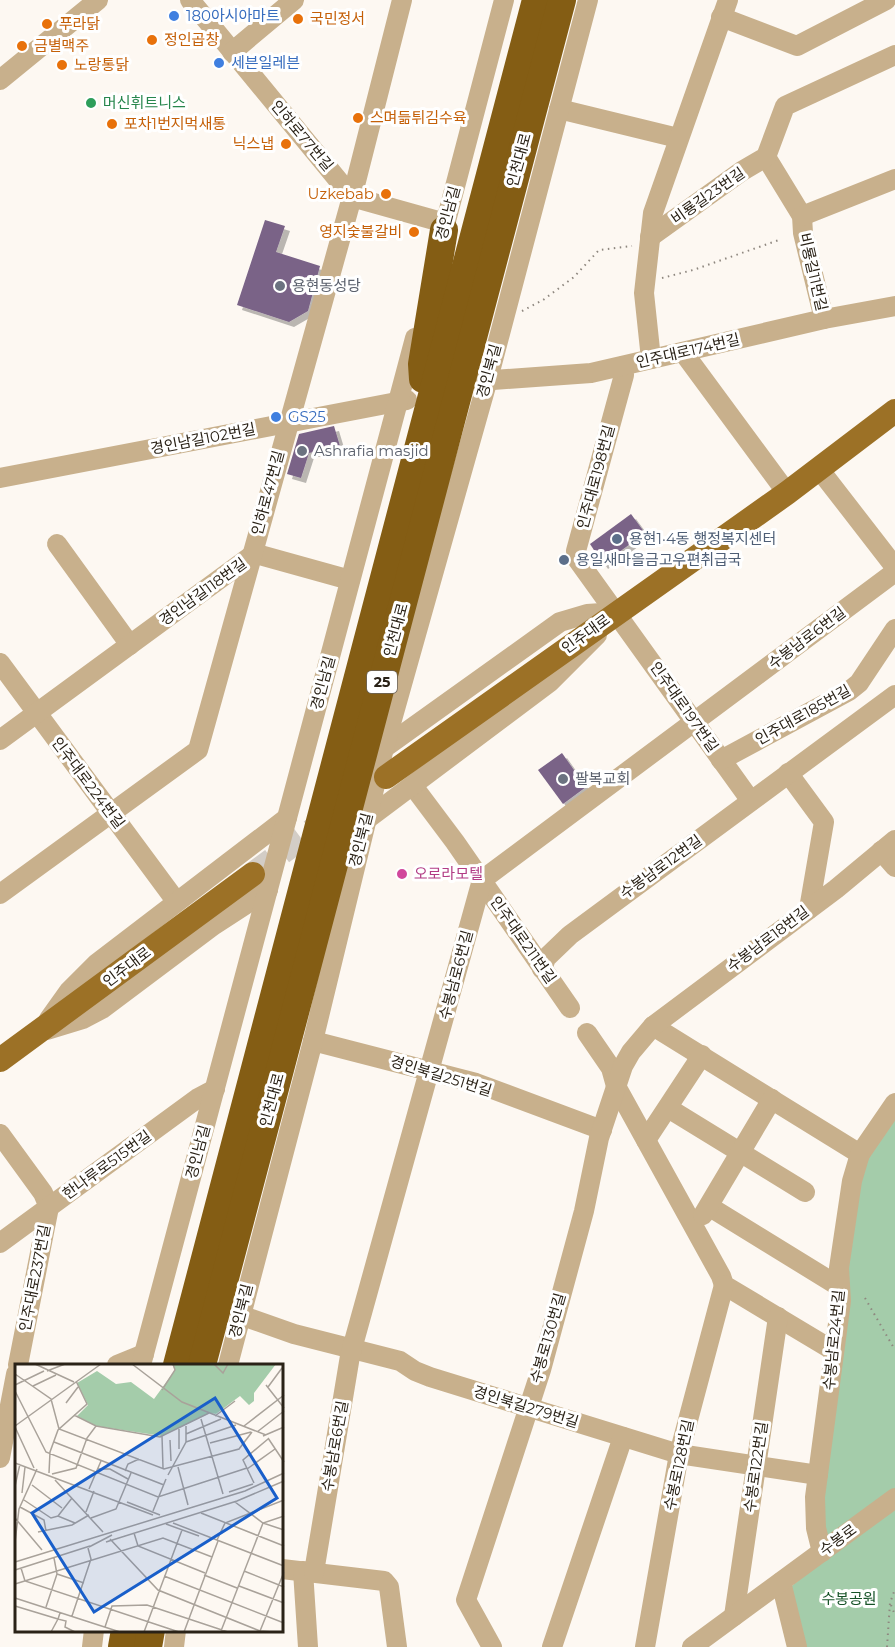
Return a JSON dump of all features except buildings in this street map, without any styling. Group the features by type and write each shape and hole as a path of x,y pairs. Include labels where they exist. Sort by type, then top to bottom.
{"highway":[{"name":"인천대로","path":"177,1364 536,0"},
{"name":"인천대로","path":"202,1364 561,0"},
{"path":"424,425 422,364 444,226"},
{"path":"122,1647 125,1632"},
{"path":"148,1647 151,1632"}],"main road":[{"name":"인주대로","path":"386,777 786,493 895,411"},
{"name":"인주대로","path":"0,1060 260,882"}],"street":[{"path":"0,80 98,0"},
{"name":"인하로77번길","path":"190,0 352,197"},
{"path":"232,52 294,0"},
{"name":"인하로47번길","path":"0,894 198,750 287,423 352,197 402,0"},
{"name":"경인남길","path":"143,1359 215,1089 260,882 287,818 350,580 402,401 444,226 504,0"},
{"name":"경인북길","path":"228,1364 312,1041 384,748 484,380 504,318 588,0"},
{"path":"724,9 797,46 886,0"},
{"name":"비룡길23번길","path":"650,242 655,204 724,9"},
{"path":"802,216 765,157 785,105 895,55"},
{"path":"559,109 678,138"},
{"name":"비룡길23번길","path":"650,242 742,171 765,157"},
{"name":"비룡길11번길","path":"824,319 805,241 802,216 895,179"},
{"path":"352,197 444,226"},
{"path":"650,242 645,281 651,359"},
{"name":"인주대로174번길","path":"484,380 591,373 824,319 895,306"},
{"path":"683,352 786,493"},
{"name":"인주대로198번길","path":"617,612 577,559 576,551 624,375 623,366"},
{"name":"경인남길102번길","path":"0,478 402,401"},
{"path":"819,469 895,567"},
{"path":"57,544 130,645"},
{"name":"경인남길118번길","path":"0,740 251,556 260,555 350,580"},
{"name":"수봉남로6번길","path":"308,1647 309,1572 352,1349 482,880 895,572"},
{"path":"384,748 560,622 587,614 617,612"},
{"path":"366,820 550,682 581,653 617,612"},
{"name":"인주대로197번길","path":"617,612 751,801"},
{"name":"인주대로185번길","path":"721,760 849,691 859,683 895,630"},
{"name":"인주대로224번길","path":"0,663 176,902"},
{"name":"수봉남로12번길","path":"542,969 546,958 570,935 895,694"},
{"path":"788,773 824,822 809,909"},
{"name":"인주대로211번길","path":"413,786 482,880 570,1008"},
{"path":"41,1031 69,991 96,964 287,818"},
{"name":"수봉남로18번길","path":"616,1086 631,1052 653,1026 809,909 888,845 895,867"},
{"path":"653,1026 860,1154"},
{"path":"587,1033 611,1068 616,1086 724,1285 834,1351"},
{"name":"경인북길251번길","path":"312,1041 476,1083 602,1130"},
{"path":"646,1140 702,1055"},
{"name":"수봉로130번길","path":"492,1647 466,1600 556,1314 602,1130 616,1086"},
{"name":"한나루로515번길","path":"0,1243 198,1098 215,1089"},
{"path":"692,1223 702,1217 710,1207 772,1099"},
{"name":"수봉남로24번길","path":"822,1552 816,1528 818,1475 834,1351 840,1287 839,1268 849,1203 860,1154 895,1103"},
{"path":"668,1108 805,1192"},
{"name":"인주대로237번길","path":"0,1134 43,1193 49,1207 18,1364"},
{"path":"710,1207 840,1287"},
{"name":"수봉로128번길","path":"645,1647 679,1454 724,1285"},
{"name":"경인북길279번길","path":"240,1315 294,1334 400,1360 415,1371 679,1454 818,1475"},
{"name":"수봉로122번길","path":"734,1616 778,1317"},
{"path":"121,1364 143,1359"},
{"path":"0,1458 15,1379"},
{"path":"553,1642 596,1524 623,1437"},
{"name":"수봉로","path":"692,1647 895,1498"},
{"path":"284,1569 384,1581 389,1587 397,1647"},
{"path":"781,1582 797,1647"},
{"path":"92,1647 93,1632"},
{"path":"174,1647 176,1632"}],"path":[{"name":"비룡길11번길","path":"645,281 693,270 779,240"},
{"path":"504,318 543,300 574,277 599,250 650,242"},
{"path":"865,1298 895,1350"},
{"path":"887,1647 890,1603 895,1588"},
{"path":"890,1603 895,1615"}],"green space":[{"name":"수봉공원","path":"895,1106 895,1647 803,1647 788,1589 821,1562 818,1493 860,1154"}],"tunnel":[{"path":"253,874 326,820"}],"place":[{"name":"180아시아마트","path":"174,16"},
{"name":"국민정서","path":"298,19"},
{"name":"푸라닭","path":"47,24"},
{"name":"정인곱창","path":"152,40"},
{"name":"금별맥주","path":"22,46"},
{"name":"세븐일레븐","path":"219,63"},
{"name":"노랑통닭","path":"62,65"},
{"name":"머신휘트니스","path":"91,103"},
{"name":"스며듦튀김수육","path":"358,118"},
{"name":"포차1번지먹새통","path":"112,124"},
{"name":"닉스냅","path":"286,144"},
{"name":"Uzkebab","path":"386,194"},
{"name":"영지숯불갈비","path":"414,232"},
{"name":"용현동성당","path":"280,286"},
{"name":"GS25","path":"276,417"},
{"name":"Ashrafia masjid","path":"302,451"},
{"name":"용현1·4동 행정복지센터","path":"617,539"},
{"name":"용일새마을금고우편취급국","path":"564,560"},
{"name":"팔복교회","path":"563,779"},
{"name":"오로라모텔","path":"402,874"}]}
